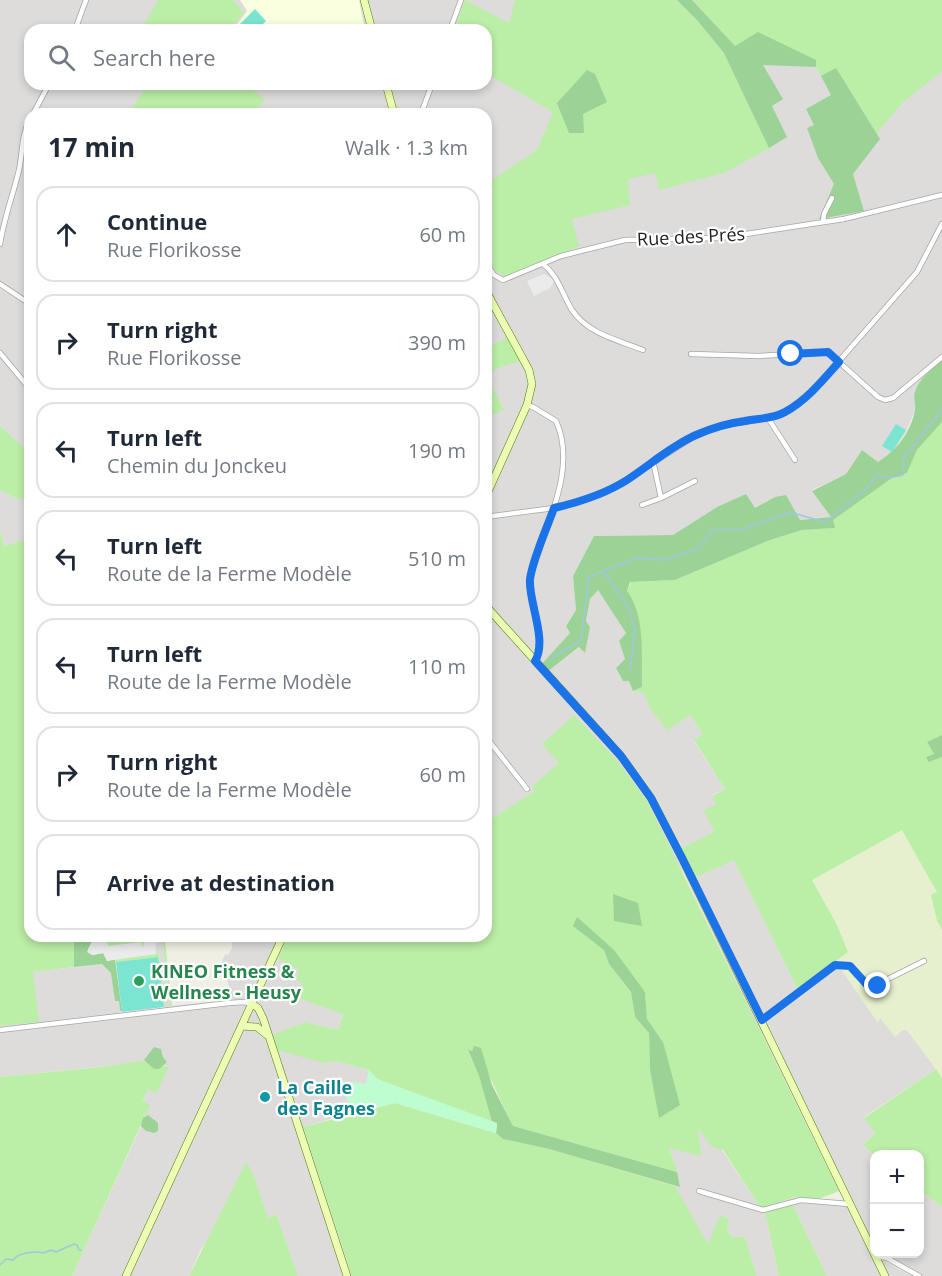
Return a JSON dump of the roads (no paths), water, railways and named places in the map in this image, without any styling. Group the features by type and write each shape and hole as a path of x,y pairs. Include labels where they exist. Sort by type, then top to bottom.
{"street":[{"path":"77,24 86,0"},
{"path":"364,0 370,24"},
{"path":"452,24 461,0"},
{"path":"36,108 46,90"},
{"path":"388,90 392,108"},
{"path":"423,108 430,90"},
{"path":"0,244 19,171 24,132"},
{"name":"Rue des Prés","path":"492,272 503,280 574,252 625,240 720,238 857,216 942,195"},
{"path":"823,222 824,214 832,198"},
{"path":"492,516 577,503 626,481 653,461 696,435 720,426 768,418 785,412 811,393 917,272 942,224"},
{"path":"543,264 558,279 562,292 574,312 592,330 644,350"},
{"path":"0,284 24,300"},
{"path":"492,302 529,370 532,384 527,405 492,483"},
{"path":"691,354 766,356 828,352 878,398 885,400 893,398 942,357"},
{"path":"0,353 24,383"},
{"path":"527,405 556,421 565,452 554,508 530,580 539,648 535,661"},
{"path":"768,418 795,460"},
{"path":"653,461 661,498"},
{"path":"642,505 695,481"},
{"path":"492,613 621,756 651,798 762,1020 870,1244"},
{"path":"492,745 527,789"},
{"path":"126,1276 280,942"},
{"path":"762,1020 835,965 850,966 870,988 924,961"},
{"path":"0,1030 229,1003 244,1002 258,1008 347,1276"},
{"path":"257,1027 263,1020"},
{"path":"242,1026 257,1027 267,1035"},
{"path":"699,1191 763,1210 801,1200 849,1204"},
{"path":"877,1258 885,1276"},
{"path":"887,1258 919,1276"}],"waterway":[{"path":"550,659 581,640 589,577 636,558 664,560 697,549 713,530 745,529 789,512 825,522 864,491 877,475 889,478 903,475 904,457 942,410"},
{"path":"604,572 628,606 635,630 630,670"},
{"path":"0,1265 6,1259 13,1260 23,1254 44,1253 51,1250 56,1252 74,1244 81,1250"}],"place":[{"name":"KINEO Fitness & Wellness - Heusy","path":"139,981"},
{"name":"La Caille des Fagnes","path":"265,1097"}]}
